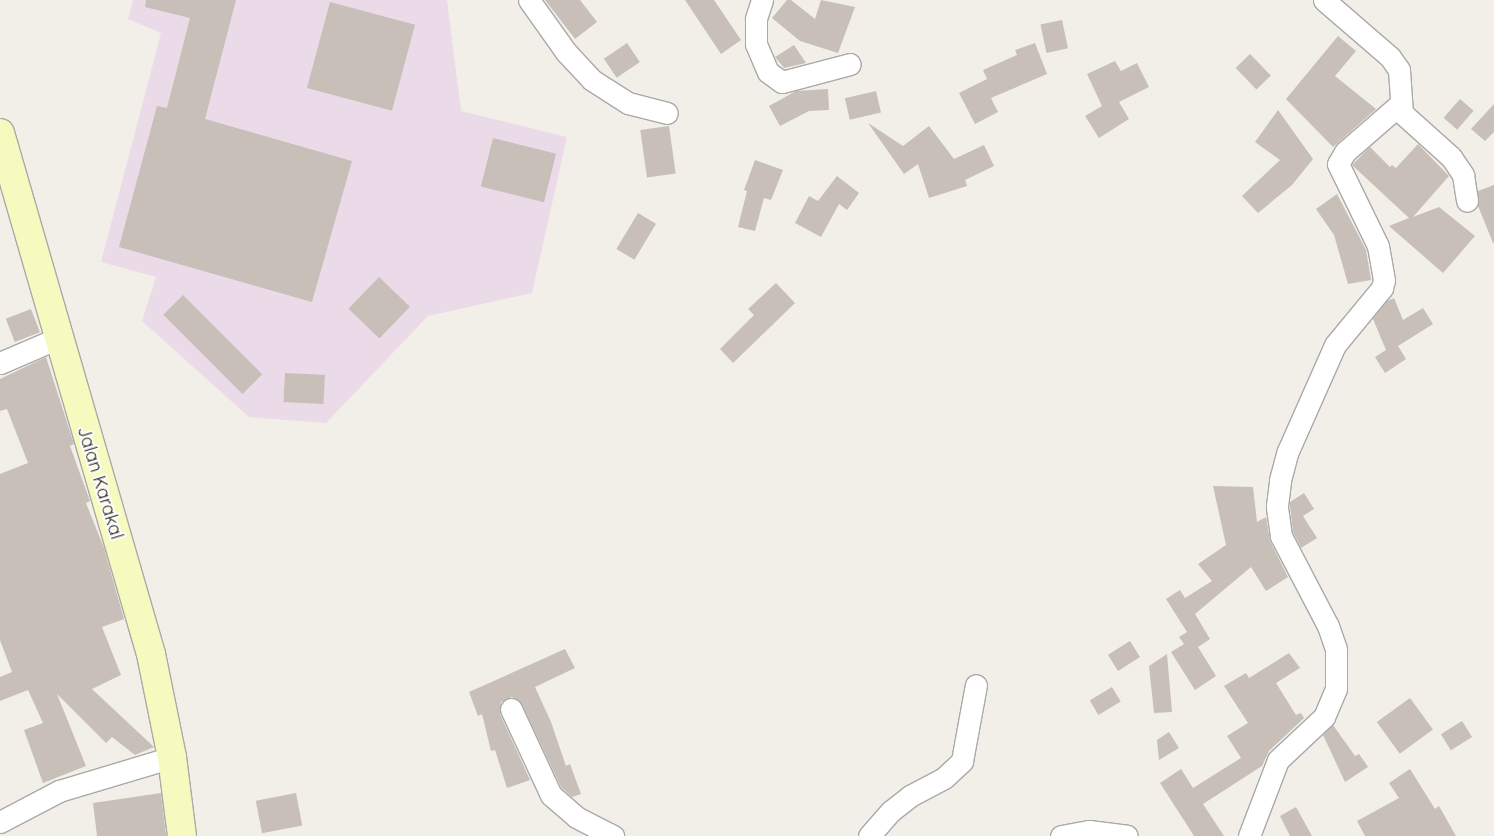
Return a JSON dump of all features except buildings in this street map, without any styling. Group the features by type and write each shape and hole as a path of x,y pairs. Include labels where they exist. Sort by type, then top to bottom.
{"main road":[{"name":"Jalan Karakal","path":"0,133 151,654 172,758 182,836"}],"street":[{"path":"529,0 566,52 592,80 628,103 667,113"},
{"path":"762,0 756,19 756,44 768,72 782,82 850,64"},
{"path":"1324,0 1390,57 1399,70 1399,105 1402,113 1451,157 1463,175 1467,201"},
{"path":"1249,836 1278,760 1324,717 1336,689 1336,649 1328,626 1281,536 1277,506 1280,480 1288,451 1335,345 1382,288 1384,280 1378,246 1338,164 1345,152 1399,105"},
{"path":"0,363 58,338"},
{"path":"869,836 898,806 944,778 962,761 976,685"},
{"path":"511,709 551,795 576,817 613,836"},
{"path":"0,822 59,790 172,758"},
{"path":"1061,836 1089,831 1127,836"}],"shaded area":[{"path":"133,0 447,0 461,111 567,137 532,293 428,316 326,423 249,417 142,321 156,277 101,262 161,33 128,19"}]}
